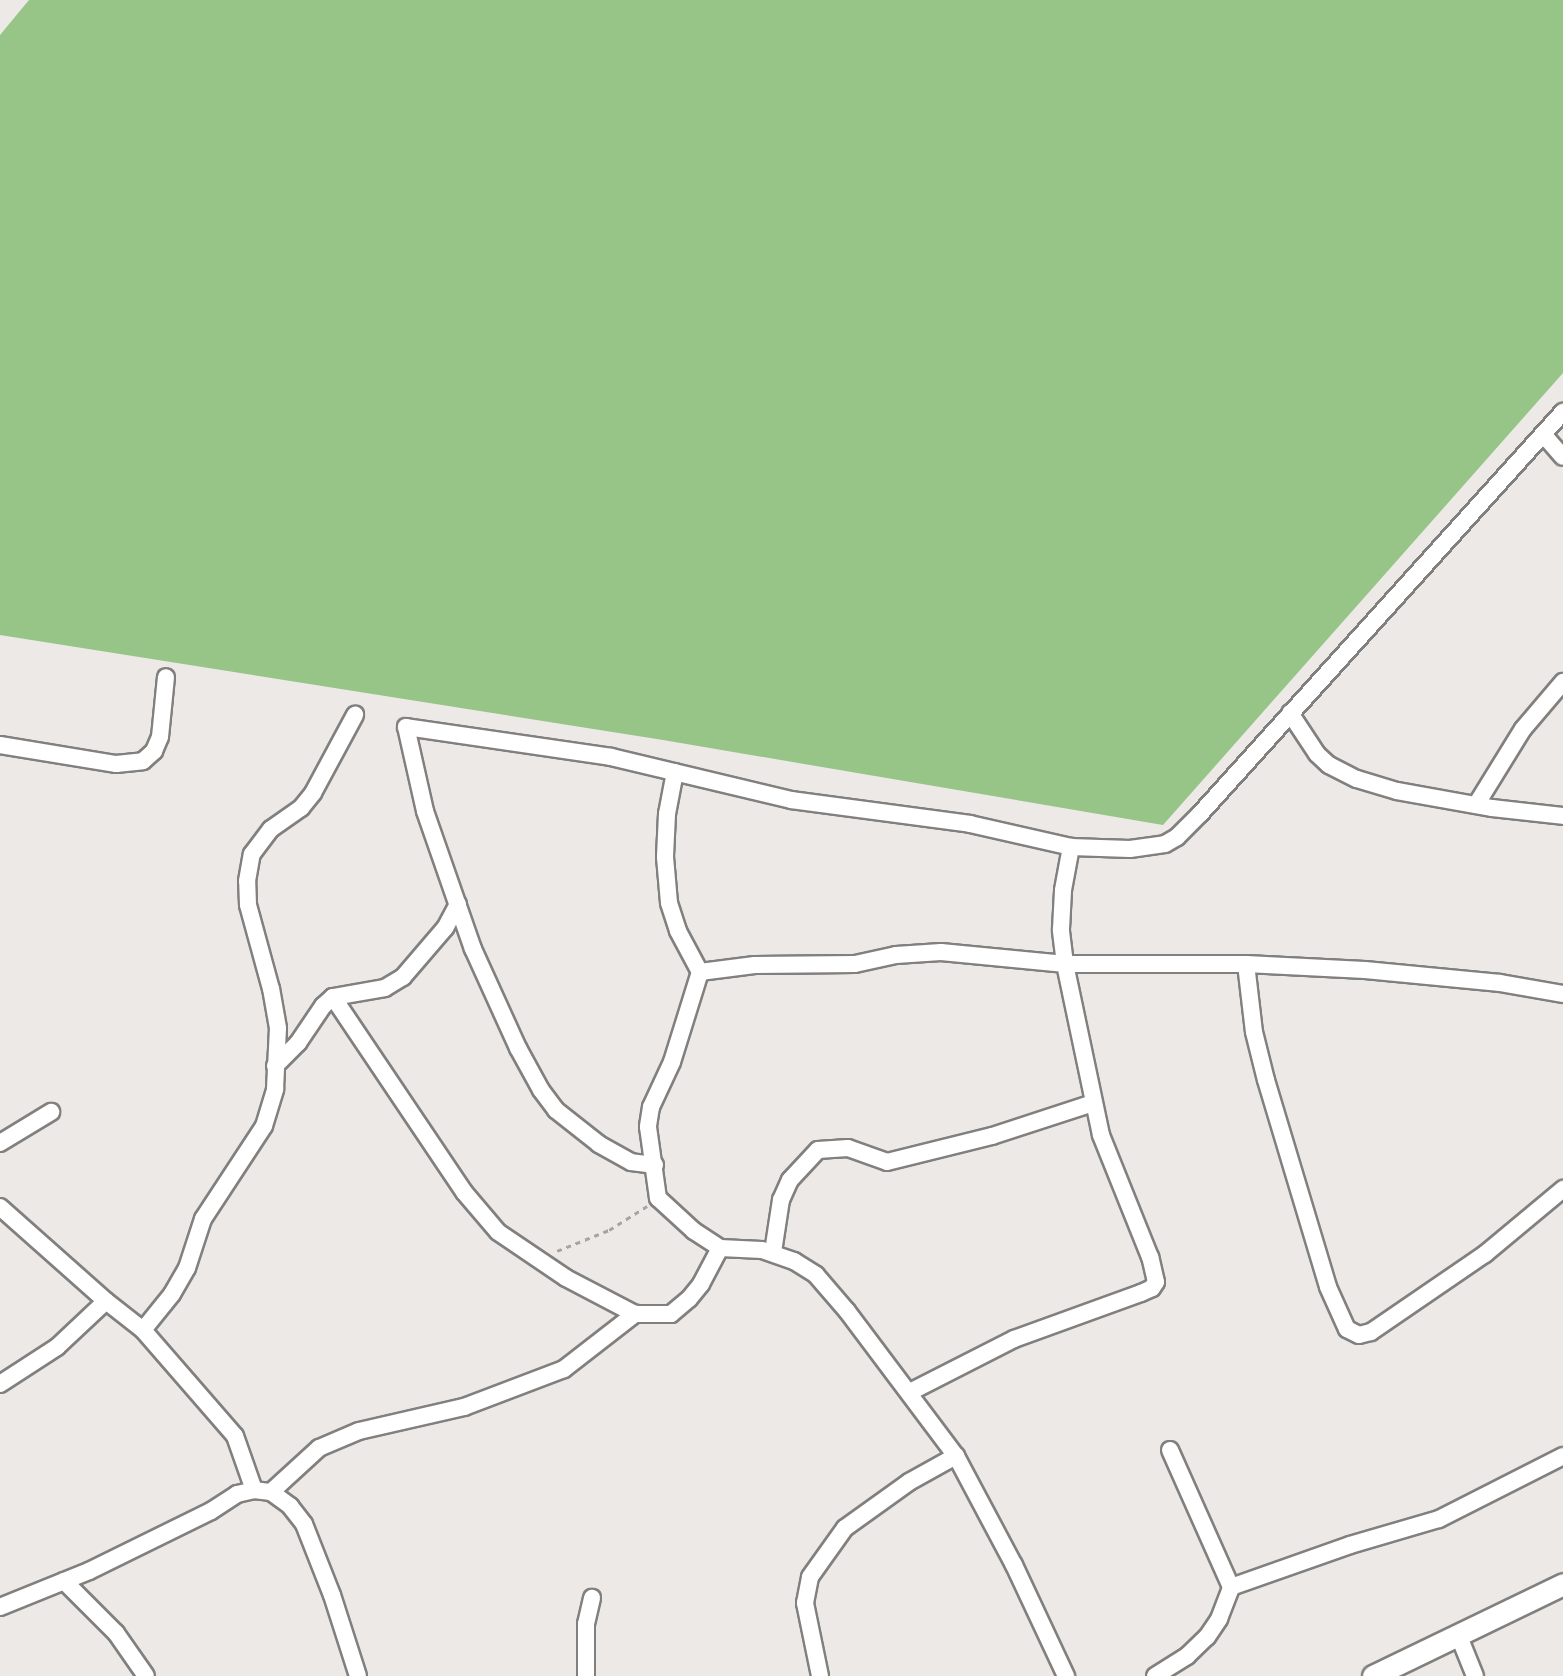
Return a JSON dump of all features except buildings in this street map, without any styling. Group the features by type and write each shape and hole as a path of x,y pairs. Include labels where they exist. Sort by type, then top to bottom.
{"street":[{"path":"655,1164 631,1162 599,1144 556,1110 541,1090 518,1048 473,949 425,811 406,727 611,757 791,800 970,824 1071,847 1150,848 1177,837 1563,412"},
{"path":"1543,434 1563,457"},
{"path":"0,745 116,764 143,761 155,751 160,737 166,677"},
{"path":"1476,805 1524,729 1563,682"},
{"path":"1290,713 1317,754 1329,765 1357,779 1397,791 1563,816"},
{"path":"143,1330 187,1268 203,1219 264,1126 272,1105 278,1028 271,989 248,905 247,881 252,854 271,830 301,808 313,793 355,715"},
{"path":"675,772 667,814 665,857 669,903 678,930 700,972 672,1062 652,1107 648,1127 658,1198 694,1231 720,1248 773,1252 816,1275 910,1392 956,1456 1014,1564 1066,1676"},
{"path":"910,1392 1014,1339 1141,1293 1152,1288 1156,1282 1150,1257 1101,1135 1065,964 1062,903 1071,847"},
{"path":"275,1066 298,1043 323,1006 333,997 385,988 403,977 445,928 458,904"},
{"path":"700,972 755,965 855,964 896,955 941,952 1065,964 1246,964 1365,970 1500,983 1563,994"},
{"path":"1246,964 1254,1032 1266,1080 1328,1287 1347,1329 1359,1335 1371,1332 1485,1254 1563,1189"},
{"path":"333,997 464,1192 498,1232 536,1259 635,1314 671,1314 689,1300 701,1284 720,1248"},
{"path":"773,1252 781,1200 790,1180 818,1150 848,1148 887,1162 992,1136 1093,1103"},
{"path":"0,1143 51,1112"},
{"path":"0,1208 143,1330 235,1436 254,1490"},
{"path":"0,1384 57,1347 106,1301"},
{"path":"271,1492 319,1448 359,1431 464,1407 564,1369 635,1314"},
{"path":"1155,1676 1187,1656 1207,1637 1219,1619 1231,1587 1170,1450"},
{"path":"820,1676 805,1603 810,1577 845,1528 909,1482 956,1456"},
{"path":"1231,1587 1339,1549 1439,1519 1563,1456"},
{"path":"0,1607 139,1547 237,1494 254,1490 271,1492 290,1506 304,1524 332,1595 358,1676"},
{"path":"64,1581 116,1633 146,1676"},
{"path":"1373,1676 1563,1584"},
{"path":"586,1676 586,1624 592,1598"},
{"path":"1458,1634 1475,1676"}],"path":[{"path":"536,1259 609,1230 658,1198"}],"green space":[{"path":"29,0 1563,0 1563,373 1163,825 663,740 0,635 0,35"}]}
